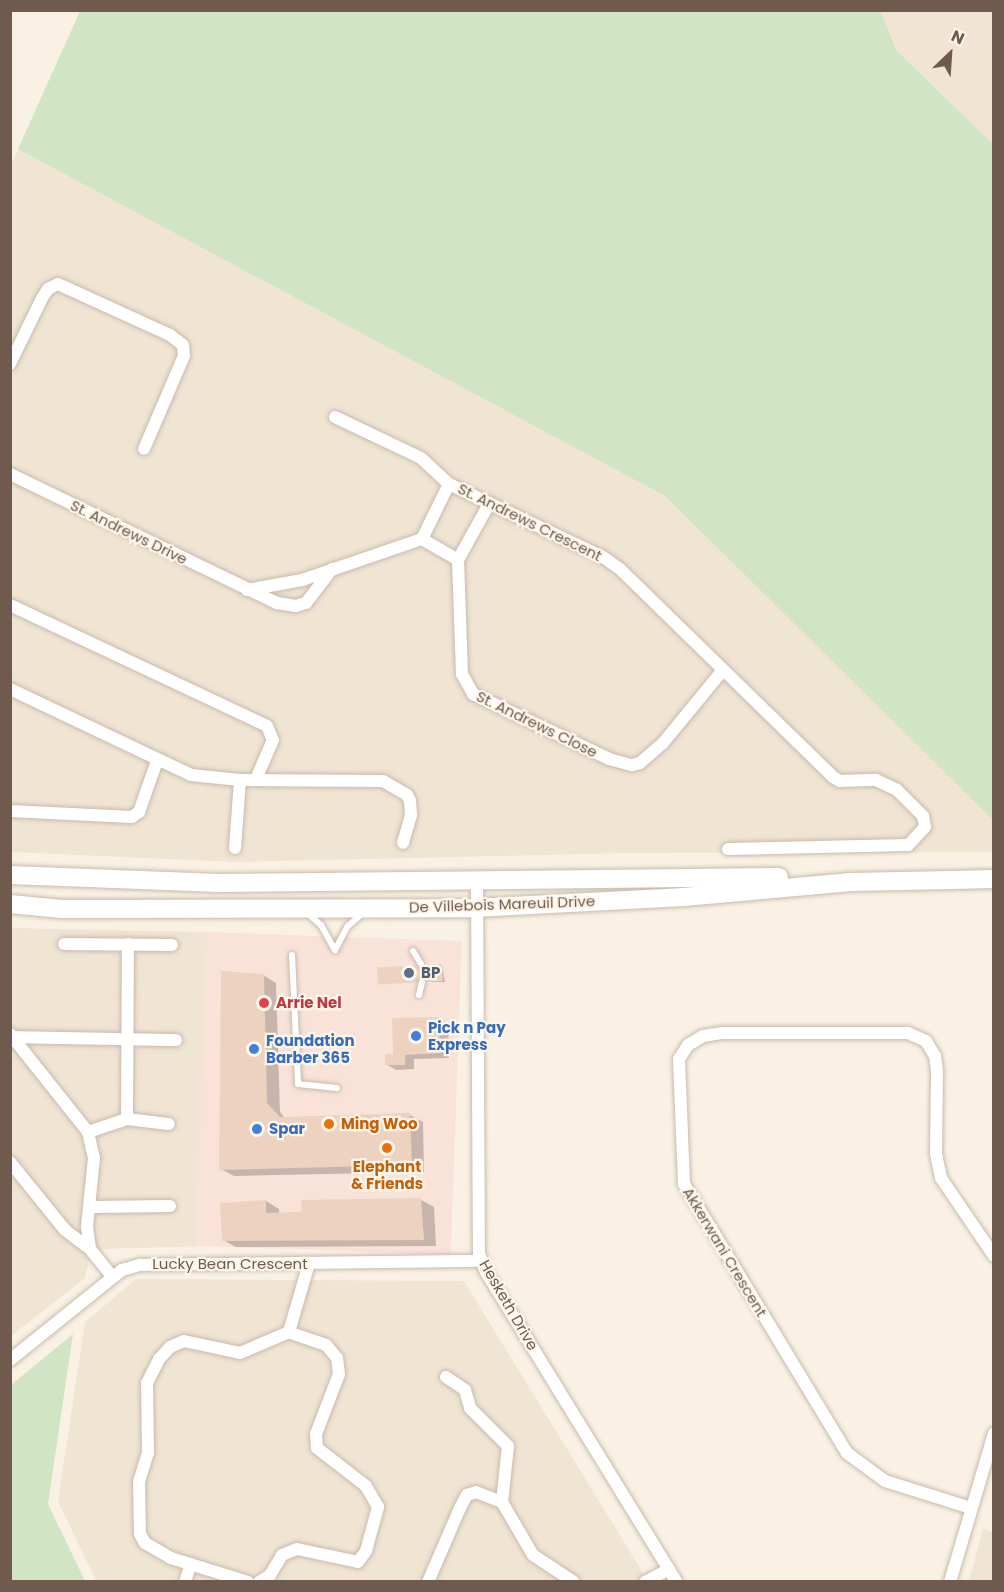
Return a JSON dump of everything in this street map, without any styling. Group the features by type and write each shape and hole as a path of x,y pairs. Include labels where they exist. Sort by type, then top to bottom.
{"main road":[{"name":"De Villebois Mareuil Drive","path":"10,875 219,883 477,882 993,873"},
{"name":"De Villebois Mareuil Drive","path":"10,904 62,909 474,908 684,897 851,882 993,879"}],"street":[{"path":"10,364 42,298 48,289 58,284 170,335 183,345 184,356 144,450"},
{"name":"St. Andrews Crescent","path":"335,417 421,458 449,483 489,504 587,548 620,569 782,730 840,781 876,780 897,790 923,816 923,833 908,845 728,849"},
{"name":"St. Andrews Drive","path":"10,474 263,598 296,606 311,598 332,569"},
{"path":"247,590 279,586 422,538 449,483"},
{"path":"422,538 458,560 489,504"},
{"name":"St. Andrews Close","path":"458,560 461,667 473,694 609,759 632,765 649,757 723,670"},
{"path":"10,605 267,726 273,740 256,779"},
{"path":"10,689 157,761 191,775 240,780 372,779 388,784 407,795 411,807 403,843"},
{"path":"10,811 132,817 139,812 157,761"},
{"path":"235,848 240,780"},
{"name":"Hesketh Drive","path":"477,882 474,908 476,1226 482,1261 677,1581"},
{"path":"64,944 172,945"},
{"path":"127,1119 128,944"},
{"name":"Akkerwani Crescent","path":"972,1508 885,1481 847,1453 684,1184 679,1059 688,1045 703,1036 723,1033 908,1034 926,1041 935,1056 937,1071 936,1154 941,1178 993,1256"},
{"path":"12,1036 176,1040"},
{"path":"12,1036 88,1132 94,1158 90,1248"},
{"path":"88,1132 127,1119 169,1124"},
{"path":"10,1162 64,1230 90,1248 113,1277"},
{"path":"91,1207 170,1206"},
{"name":"Lucky Bean Crescent","path":"10,1360 125,1269 149,1264 482,1261"},
{"path":"289,1332 309,1263"},
{"path":"248,1581 154,1550 140,1534 139,1482 148,1453 149,1377 170,1347 184,1341 240,1353 289,1332 326,1346 337,1358 339,1374 316,1434 317,1448 366,1486 378,1507 366,1551 358,1563 297,1549 282,1555 267,1579"},
{"path":"446,1377 465,1390 470,1408 508,1446 502,1502"},
{"path":"950,1581 993,1433"},
{"path":"428,1581 467,1495 484,1493 502,1502 533,1555 574,1581"},
{"path":"185,1581 191,1564"},
{"path":"645,1581 669,1569"}],"lane":[{"path":"299,907 321,925 335,950 348,926 371,907"},
{"path":"413,951 421,964"},
{"path":"292,955 298,1084 337,1088"},
{"path":"419,994 422,982"}],"shaded area":[{"path":"881,11 993,11 993,144 896,50"},
{"path":"18,149 331,311 665,496 994,820 993,852 629,853 236,862 11,852 10,167"},
{"path":"11,928 207,932 211,1246 100,1249 89,1259 85,1278 11,1336"},
{"path":"207,932 462,941 451,1255 196,1246"},
{"path":"136,1279 464,1281 648,1581 96,1581 58,1501 85,1322"},
{"path":"983,1529 993,1532 993,1581 969,1580"}],"green space":[{"path":"80,11 881,11 896,50 993,144 993,820 665,496 18,149"},
{"path":"73,1334 48,1504 85,1581 11,1581 11,1385"}],"building":[{"path":"442,964 443,981 378,984 377,967"},
{"path":"221,971 264,974 267,1103 280,1117 410,1113 412,1165 219,1170"},
{"name":"Pick n Pay Express","path":"439,1017 440,1053 405,1055 405,1065 385,1065 385,1054 393,1054 392,1018"},
{"path":"421,1198 424,1240 222,1241 220,1203 266,1200 266,1213 302,1212 301,1200"}],"place":[{"name":"BP","path":"409,973"},
{"name":"Arrie Nel","path":"264,1003"},
{"name":"Pick n Pay Express","path":"416,1036"},
{"name":"Foundation Barber 365","path":"254,1049"},
{"name":"Ming Woo","path":"329,1124"},
{"name":"Spar","path":"257,1129"},
{"name":"Elephant & Friends","path":"387,1148"}]}
